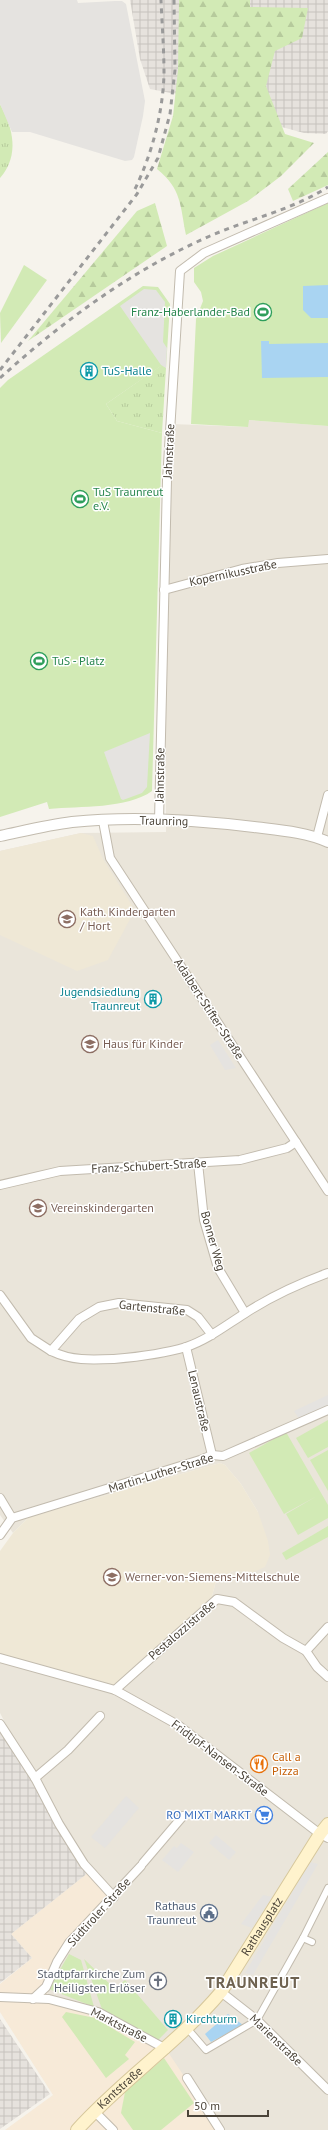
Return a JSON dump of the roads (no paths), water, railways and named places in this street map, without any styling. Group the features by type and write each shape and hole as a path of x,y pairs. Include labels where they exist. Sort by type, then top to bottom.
{"main road":[{"name":"Rathausplatz","path":"166,2049 222,1992 324,1836 328,1824"},
{"name":"Kantstraße","path":"78,2130 94,2111 129,2078 166,2049"}],"street":[{"name":"Jahnstraße","path":"159,821 168,450 180,270 204,253 328,198"},
{"name":"Kopernikusstraße","path":"164,590 242,569 278,563 328,559"},
{"path":"317,837 328,795"},
{"name":"Traunring","path":"0,836 65,823 159,821 216,823 317,837 328,842"},
{"name":"Adalbert-Stifter-Straße","path":"103,822 110,858 328,1191"},
{"name":"Franz-Schubert-Straße","path":"0,1186 60,1171 198,1164 240,1160 287,1148 296,1142"},
{"name":"Bonner Weg","path":"198,1164 204,1220 218,1268 245,1313"},
{"path":"0,1296 31,1338 51,1351 76,1360 94,1360 135,1357 186,1347 212,1335 245,1313 294,1285 328,1273"},
{"name":"Gartenstraße","path":"51,1351 79,1320 99,1307 119,1302 187,1310 198,1317 212,1335"},
{"name":"Lenaustraße","path":"186,1347 212,1455"},
{"name":"Martin-Luther-Straße","path":"12,1518 212,1455 222,1456 328,1410"},
{"path":"0,1498 12,1518 0,1536"},
{"name":"Pestalozzistraße","path":"115,1690 217,1599 234,1602 283,1638 306,1651 317,1667 328,1677"},
{"path":"306,1651 328,1627"},
{"name":"Fridtjof-Nansen-Straße","path":"0,1658 115,1690 178,1725 324,1836"},
{"path":"35,1778 68,1750 100,1716"},
{"path":"0,1724 35,1778 58,1824 84,1864 114,1897"},
{"name":"Südtiroler Straße","path":"33,1998 46,1987 57,1962 69,1943 114,1897 183,1816"},
{"path":"187,2028 206,2050 257,2020 303,1938 328,1888"},
{"path":"303,1938 312,1942"},
{"name":"Marienstraße","path":"222,1992 257,2020 327,2087"},
{"name":"Marktstraße","path":"0,1997 49,2000 98,2012 166,2049"},
{"path":"187,2078 220,2130"},
{"path":"94,2111 114,2130"}],"water":[{"path":"328,285 328,318 311,318 303,310 303,286"},
{"path":"261,341 269,341 269,344 328,343 328,377 262,378"},
{"path":"228,2014 243,2025 211,2042 205,2034"}],"railway":[{"path":"135,189 147,162 159,118 164,74 161,0"},
{"path":"0,370 137,194 158,158 170,114 175,70 174,0"},
{"path":"0,378 48,337 99,298 153,265 210,236 300,202 328,187"}],"place":[{"name":"Franz-Haberlander-Bad","path":"263,312"},
{"name":"TuS-Halle","path":"89,371"},
{"name":"TuS Traunreut e.V.","path":"80,499"},
{"name":"TuS - Platz","path":"39,661"},
{"name":"Kath. Kindergarten / Hort","path":"67,919"},
{"name":"Jugendsiedlung Traunreut","path":"153,999"},
{"name":"Haus für Kinder","path":"90,1044"},
{"name":"Vereinskindergarten","path":"38,1208"},
{"name":"Werner-von-Siemens-Mittelschule","path":"112,1577"},
{"name":"Call a Pizza","path":"259,1764"},
{"name":"RO MIXT MARKT","path":"264,1815"},
{"name":"Rathaus Traunreut","path":"209,1913"},
{"name":"Stadtpfarrkirche Zum Heiligsten Erlöser","path":"158,1981"},
{"name":"Kirchturm","path":"173,2019"}],"district":[{"name":"TRAUNREUT","path":"253,1982"}]}
